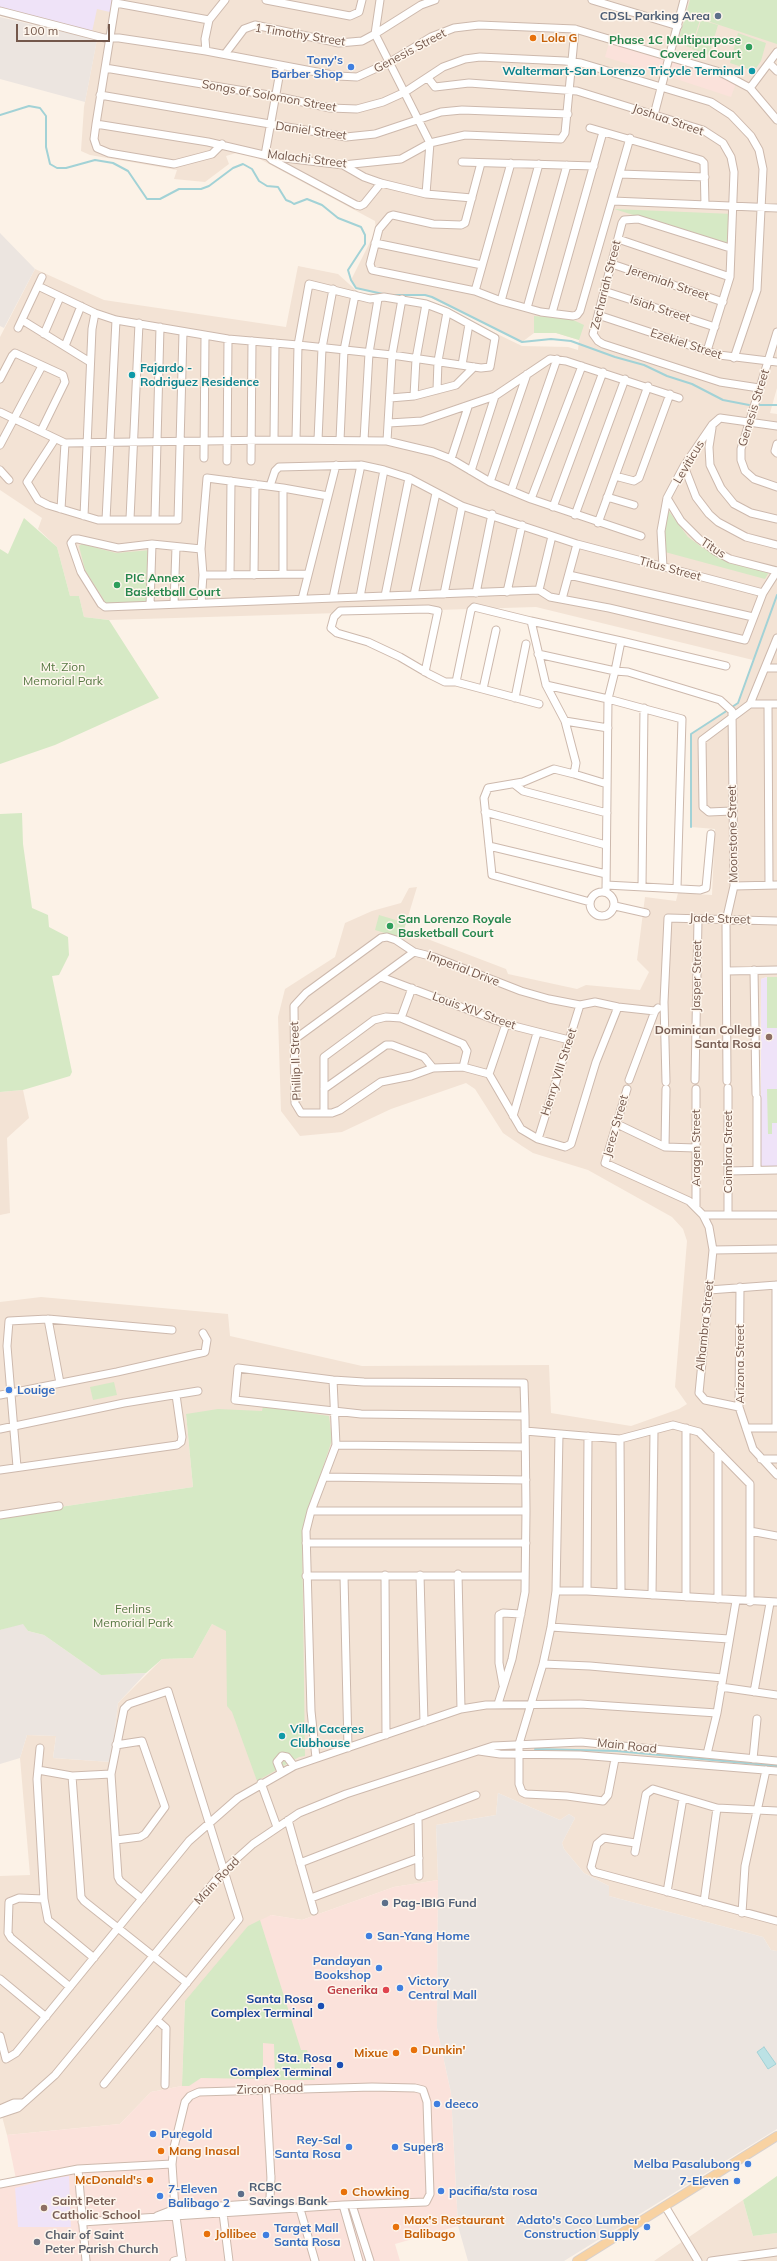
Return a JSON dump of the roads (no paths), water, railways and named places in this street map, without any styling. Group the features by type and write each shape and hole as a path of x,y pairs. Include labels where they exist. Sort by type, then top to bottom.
{"main road":[{"path":"577,2261 777,2136"}],"street":[{"path":"206,51 205,39 209,20 225,0"},
{"path":"266,0 282,1 356,15 359,12 362,0"},
{"path":"380,0 375,34 430,143 426,194"},
{"name":"1 Timothy Street","path":"226,54 244,29 255,25 339,43 362,41 421,5 435,0"},
{"path":"592,0 678,26"},
{"path":"654,115 684,0"},
{"path":"209,20 116,1 94,139 97,148 109,153 174,164 212,154 222,144"},
{"name":"Genesis Street","path":"0,11 96,35 226,54 338,76 358,77 390,62 431,37 454,28 479,25 575,29 720,72 750,88 777,120"},
{"path":"568,114 575,29"},
{"path":"750,88 777,52"},
{"name":"Songs of Solomon Street","path":"105,68 275,96 330,108 357,109 383,102 405,92 443,67 465,59 480,57 572,61 711,102 731,115 741,124 759,150 763,169 757,290 734,358"},
{"path":"769,64 777,71"},
{"path":"281,66 270,125 267,155 272,160 356,206 364,204 381,184"},
{"name":"Joshua Street","path":"428,78 435,88 469,83 570,90 703,130 723,143 731,157 734,172 730,277 707,351"},
{"name":"Daniel Street","path":"100,95 346,137 382,133 441,112 462,110 568,114"},
{"name":"Malachi Street","path":"96,124 222,144 267,155 343,165 401,159 430,143 465,135 561,139 564,137 568,114"},
{"path":"590,128 630,138 701,160 704,163 705,205"},
{"path":"552,313 604,132"},
{"path":"481,163 465,223 461,225 433,224 393,215 390,216 379,229 370,264 372,270 475,291 501,301 526,308 573,316 578,315 580,311 630,138"},
{"path":"462,162 594,166"},
{"path":"475,291 511,163"},
{"path":"501,301 540,164"},
{"path":"343,165 364,177 381,184 426,194 472,198"},
{"path":"526,308 567,165"},
{"path":"620,174 705,177"},
{"path":"613,201 777,208"},
{"name":"Zechariah Street","path":"730,248 633,218 624,220 593,334 598,342 720,382 759,388"},
{"path":"618,239 730,277"},
{"path":"375,243 482,265"},
{"name":"Jeremiah Street","path":"612,264 723,302"},
{"path":"18,328 42,277"},
{"path":"38,286 95,313 116,320 205,336 228,339 298,345 392,355 474,367 490,367 495,338 447,312 426,304 402,299 378,299 355,296 333,289 309,284 298,345 296,440"},
{"path":"318,440 322,348 333,289"},
{"name":"Isiah Street","path":"604,291 715,328"},
{"path":"340,440 344,350 355,296"},
{"path":"44,334 60,297"},
{"path":"364,440 369,353 378,299"},
{"path":"387,441 392,355 402,299"},
{"path":"414,396 416,358 426,304"},
{"path":"65,346 81,306"},
{"path":"437,390 438,361 447,312"},
{"path":"84,516 90,362 95,313"},
{"name":"Ezekiel Street","path":"598,315 707,351 734,358 777,362"},
{"path":"22,320 90,362"},
{"path":"106,520 116,320"},
{"path":"130,519 139,323"},
{"path":"462,365 469,324"},
{"path":"155,519 160,327"},
{"path":"55,439 27,482 38,500 61,510 106,520 178,520 183,332"},
{"name":"Genesis Street","path":"777,332 748,421 741,448 741,460 745,471 754,479 777,487"},
{"path":"204,458 205,336"},
{"path":"227,461 228,339"},
{"path":"251,461 252,341"},
{"path":"274,440 275,343"},
{"path":"0,379 15,353 63,375 65,382 41,431"},
{"path":"388,423 422,421 468,407 496,396 550,359 557,359 603,372 648,386 679,398"},
{"path":"511,491 557,359"},
{"path":"0,445 42,366"},
{"path":"531,499 582,366"},
{"path":"390,398 414,396 456,385 474,367"},
{"path":"553,507 603,372"},
{"path":"490,482 527,374"},
{"path":"575,515 625,379"},
{"path":"598,523 648,386"},
{"path":"615,476 634,481 639,478 670,394"},
{"path":"470,471 496,396"},
{"path":"451,459 468,407"},
{"path":"0,412 65,443 274,440 387,441 433,452 451,459 490,482 511,491 598,523 641,536"},
{"path":"777,426 720,418 712,425 709,447 710,466 721,488 734,504 751,513 777,519"},
{"name":"Leviticus","path":"663,567 661,531 667,498 684,466 712,425"},
{"path":"61,510 65,443"},
{"path":"777,444 775,451 777,453"},
{"path":"302,599 336,465"},
{"name":"Titus Street","path":"270,486 275,471 279,467 336,465 361,466 384,470 409,478 462,506 492,514 552,536 577,544 763,593"},
{"path":"333,598 361,466"},
{"path":"684,466 696,497 709,514 728,528 746,537 777,545"},
{"path":"0,470 9,480"},
{"path":"360,597 384,470"},
{"path":"201,602 203,575 201,549 207,478 270,486 328,496"},
{"path":"385,596 409,478"},
{"path":"230,575 231,481"},
{"path":"254,484 254,575"},
{"path":"283,488 283,574"},
{"path":"414,595 436,493"},
{"path":"607,497 634,505"},
{"name":"Titus","path":"667,498 681,521 699,539 715,551 730,559 777,571"},
{"path":"444,594 462,506"},
{"path":"476,593 492,514"},
{"path":"507,592 522,525"},
{"path":"539,590 552,536"},
{"path":"201,549 152,544 118,548 78,539 74,539 71,543 82,572 101,604 111,607 201,602 539,590 550,597 610,608 745,640 763,593 777,571"},
{"path":"150,605 152,544"},
{"path":"562,599 577,544"},
{"path":"174,604 176,547"},
{"path":"203,575 308,574"},
{"path":"568,575 753,616"},
{"path":"456,682 471,610 474,607 726,666"},
{"path":"425,672 438,611 428,609 340,611 334,617 331,628 337,632 368,642 400,657 425,672 445,682 456,682 539,704"},
{"path":"531,621 546,685 565,722 576,763 574,774"},
{"path":"484,689 496,630"},
{"path":"732,811 709,812 704,807 702,744 704,738 750,704 777,638"},
{"path":"620,642 608,699 606,888 614,900 615,906 613,911 604,917 593,913 590,902 593,896 606,888 642,886 700,890 706,888 711,834"},
{"path":"515,698 526,644"},
{"path":"538,654 615,671 628,672 720,700 732,711 732,717"},
{"path":"766,668 777,668"},
{"path":"546,685 608,699 682,719 677,888"},
{"path":"750,704 777,704"},
{"path":"768,704 769,885"},
{"path":"642,886 644,708"},
{"name":"Moonstone Street","path":"727,1085 726,920 734,886 732,717"},
{"path":"565,722 608,728"},
{"path":"590,902 492,875 484,798 488,788 514,784 554,769 607,784"},
{"path":"514,784 523,791 606,813"},
{"path":"485,812 606,845"},
{"path":"489,846 606,874"},
{"path":"734,886 777,885"},
{"path":"615,906 646,913"},
{"name":"Jade Street","path":"664,1002 666,921 671,917 726,920 777,920"},
{"name":"Jasper Street","path":"695,1080 698,919"},
{"name":"Phillip II Street","path":"414,952 396,940 387,937 375,942 306,993 294,1006 295,1103 301,1113 324,1113 340,1110 381,1082 411,1076 433,1068 463,1067 489,1074"},
{"name":"Imperial Drive","path":"295,1039 414,952 434,957 521,991 580,1005 595,1002 618,1007 655,1011"},
{"path":"754,970 757,1170"},
{"path":"727,971 777,970"},
{"name":"Louis XIV Street","path":"381,976 506,1024 569,1040"},
{"path":"401,1018 412,988"},
{"path":"664,1002 666,1086 665,1147"},
{"name":"Jerez Street","path":"629,1080 655,1011 664,1002"},
{"name":"Henry VIII Street","path":"538,1139 580,1005"},
{"path":"506,1024 489,1074 521,1129 538,1139 558,1146 571,1144 596,1062 618,1007"},
{"path":"324,1113 324,1057 374,1020 386,1017 401,1018 463,1044 467,1051 463,1067"},
{"path":"513,1116 537,1033"},
{"path":"324,1089 386,1045 392,1045 424,1057 433,1068"},
{"name":"Coimbra Street","path":"727,1085 728,1215"},
{"name":"Jerez Street","path":"627,1089 605,1163 689,1201 696,1206"},
{"name":"Aragen Street","path":"696,1089 696,1206"},
{"path":"617,1124 665,1147 696,1148"},
{"path":"728,1171 777,1170"},
{"name":"Alhambra Street","path":"696,1206 703,1215 709,1227 713,1250 699,1393 705,1400 739,1407"},
{"path":"703,1215 777,1215"},
{"path":"713,1250 777,1249"},
{"path":"709,1290 777,1285 776,1428 746,1428"},
{"name":"Arizona Street","path":"740,1287 739,1407 753,1449 777,1475"},
{"path":"48,1319 60,1383"},
{"path":"17,1468 12,1392 3,1346 9,1321 48,1319 172,1330"},
{"path":"0,1395 204,1352 207,1340 203,1333"},
{"path":"498,1704 512,1659 521,1614 525,1576 526,1480 525,1416 524,1383 333,1380 238,1368 235,1400 361,1414 525,1416"},
{"path":"316,1758 311,1711 306,1543 311,1511 336,1445 333,1411 333,1380"},
{"path":"0,1428 124,1403 198,1391"},
{"path":"0,1470 177,1445 181,1442 182,1438 176,1395"},
{"path":"525,1431 620,1439 673,1425 699,1432 750,1484 750,1602"},
{"path":"686,1428 686,1597"},
{"path":"652,1595 654,1431"},
{"path":"559,1434 556,1591 551,1628 543,1664 519,1744 519,1784 522,1792 526,1794 567,1796 603,1801 608,1796 615,1759"},
{"path":"587,1591 588,1436"},
{"path":"620,1439 621,1593"},
{"path":"336,1445 525,1447"},
{"path":"718,1452 718,1599"},
{"path":"761,1459 777,1459"},
{"path":"324,1477 526,1480"},
{"path":"0,1514 58,1506"},
{"path":"311,1511 526,1511"},
{"path":"750,1531 777,1536"},
{"path":"306,1543 526,1543"},
{"path":"306,1576 458,1574 525,1576"},
{"path":"458,1574 461,1709"},
{"path":"385,1575 386,1735"},
{"path":"420,1575 424,1722"},
{"path":"344,1576 348,1748"},
{"path":"556,1591 587,1591 750,1602 774,1602 754,1692"},
{"path":"707,1754 723,1678 736,1601"},
{"path":"503,1686 499,1663 499,1615 503,1613 521,1614"},
{"path":"551,1628 729,1639"},
{"path":"543,1664 590,1666 723,1678"},
{"path":"721,1687 777,1695"},
{"path":"104,2084 239,1919 168,1691 129,1704 124,1709 111,1774 120,1881 142,1899"},
{"path":"0,2036 6,2059 16,2054 176,1855 209,1823 238,1798 261,1783 294,1766 461,1709 498,1704 580,1704 716,1713"},
{"path":"753,1759 757,1719"},
{"path":"116,1745 142,1741 165,1808 145,1834 140,1837 116,1840"},
{"name":"Main Road","path":"0,2114 18,2108 55,2075 224,1870 253,1844 299,1813 346,1794 492,1746 581,1742 777,1761"},
{"path":"40,1748 38,1770 44,1898 48,1920 94,1958"},
{"name":"Main Road","path":"477,1750 500,1754 580,1755 777,1771"},
{"path":"281,1772 277,1762 282,1756 289,1758 294,1766"},
{"path":"38,1770 72,1776 111,1774"},
{"path":"742,1913 746,1866 756,1810 766,1770"},
{"path":"72,1776 81,1897 84,1901 187,1983"},
{"path":"261,1783 277,1827"},
{"path":"635,1852 635,1844 646,1794 649,1791 658,1789 717,1808 777,1811"},
{"path":"300,1863 476,1795"},
{"path":"667,1892 683,1798"},
{"path":"704,1902 717,1808"},
{"path":"418,1817 419,1876"},
{"path":"288,1820 314,1911"},
{"path":"635,1844 604,1838 598,1844 591,1867 594,1872 742,1913 777,1921"},
{"path":"310,1898 419,1858"},
{"path":"44,1898 19,1898 9,1902 8,1933 70,1987"},
{"path":"0,1979 46,2017"},
{"path":"157,2020 166,2028 165,2085"},
{"name":"Zircon Road","path":"182,2260 175,2209 172,2164 174,2147 185,2102 190,2096 199,2092 372,2087 415,2088 422,2090 427,2102 430,2186 430,2194 426,2202 352,2205"},
{"path":"266,2089 271,2176 274,2200 276,2205 287,2210"},
{"name":"Main Road","path":"0,2109 14,2103 22,2103"},
{"path":"0,2184 78,2169 172,2164"},
{"path":"78,2169 86,2261"},
{"path":"153,2217 175,2209 266,2203 270,2198 271,2176"},
{"path":"343,2205 359,2261"},
{"path":"82,2222 352,2205 370,2261"},
{"path":"665,2206 698,2261"},
{"path":"300,2209 316,2261"},
{"path":"223,2213 229,2261"},
{"path":"711,2261 777,2252"},
{"path":"174,2261 182,2260"}],"water":[{"path":"764,2047 776,2064 768,2069 757,2052"}],"waterway":[{"path":"0,115 29,106 40,108 46,116 46,147 50,164 57,168 66,168 95,160 113,163 128,171 147,199 160,199 179,189 201,189 209,186 233,168 243,164 252,169 259,181 267,186 278,187 286,200 294,204 307,199 322,205 338,218 361,227 365,235 365,244 348,270 351,280 356,288 383,294"},
{"path":"389,295 425,295 432,297 522,342 551,339 571,341 615,357 644,365 667,376 692,384 723,400 749,405"},
{"path":"759,405 777,405"},
{"path":"732,707 738,703 777,595"},
{"path":"691,827 691,734 728,710"},
{"path":"535,1749 617,1751 777,1766"}],"place":[{"name":"CDSL Parking Area","path":"718,16"},
{"name":"Lola G","path":"533,38"},
{"name":"Phase 1C Multipurpose Covered Court","path":"749,47"},
{"name":"Tony's Barber Shop","path":"351,67"},
{"name":"Waltermart-San Lorenzo Tricycle Terminal","path":"752,71"},
{"name":"Fajardo - Rodriguez Residence","path":"132,375"},
{"name":"PIC Annex Basketball Court","path":"117,585"},
{"name":"San Lorenzo Royale Basketball Court","path":"390,926"},
{"name":"Dominican College Santa Rosa","path":"769,1037"},
{"name":"Louige","path":"9,1390"},
{"name":"Villa Caceres Clubhouse","path":"282,1736"},
{"name":"Pag-IBIG Fund","path":"385,1903"},
{"name":"San-Yang Home","path":"369,1936"},
{"name":"Pandayan Bookshop","path":"379,1968"},
{"name":"Victory Central Mall","path":"400,1988"},
{"name":"Generika","path":"386,1990"},
{"name":"Santa Rosa Complex Terminal","path":"321,2006"},
{"name":"Dunkin'","path":"414,2050"},
{"name":"Mixue","path":"396,2053"},
{"name":"Sta. Rosa Complex Terminal","path":"340,2065"},
{"name":"deeco","path":"437,2104"},
{"name":"Puregold","path":"153,2134"},
{"name":"Rey-Sal Santa Rosa","path":"349,2147"},
{"name":"Super8","path":"395,2147"},
{"name":"Mang Inasal","path":"161,2151"},
{"name":"Melba Pasalubong","path":"748,2164"},
{"name":"McDonald's","path":"150,2180"},
{"name":"7-Eleven","path":"737,2181"},
{"name":"pacifia/sta rosa","path":"441,2191"},
{"name":"Chowking","path":"344,2192"},
{"name":"RCBC Savings Bank","path":"241,2194"},
{"name":"7-Eleven Balibago 2","path":"160,2196"},
{"name":"Saint Peter Catholic School","path":"44,2208"},
{"name":"Max's Restaurant Balibago","path":"396,2227"},
{"name":"Adato's Coco Lumber Construction Supply","path":"647,2227"},
{"name":"Jollibee","path":"207,2234"},
{"name":"Target Mall Santa Rosa","path":"266,2235"},
{"name":"Chair of Saint Peter Parish Church","path":"37,2242"}],"park label":[{"name":"Mt. Zion Memorial Park","path":"63,674"},
{"name":"Ferlins Memorial Park","path":"133,1616"}]}
